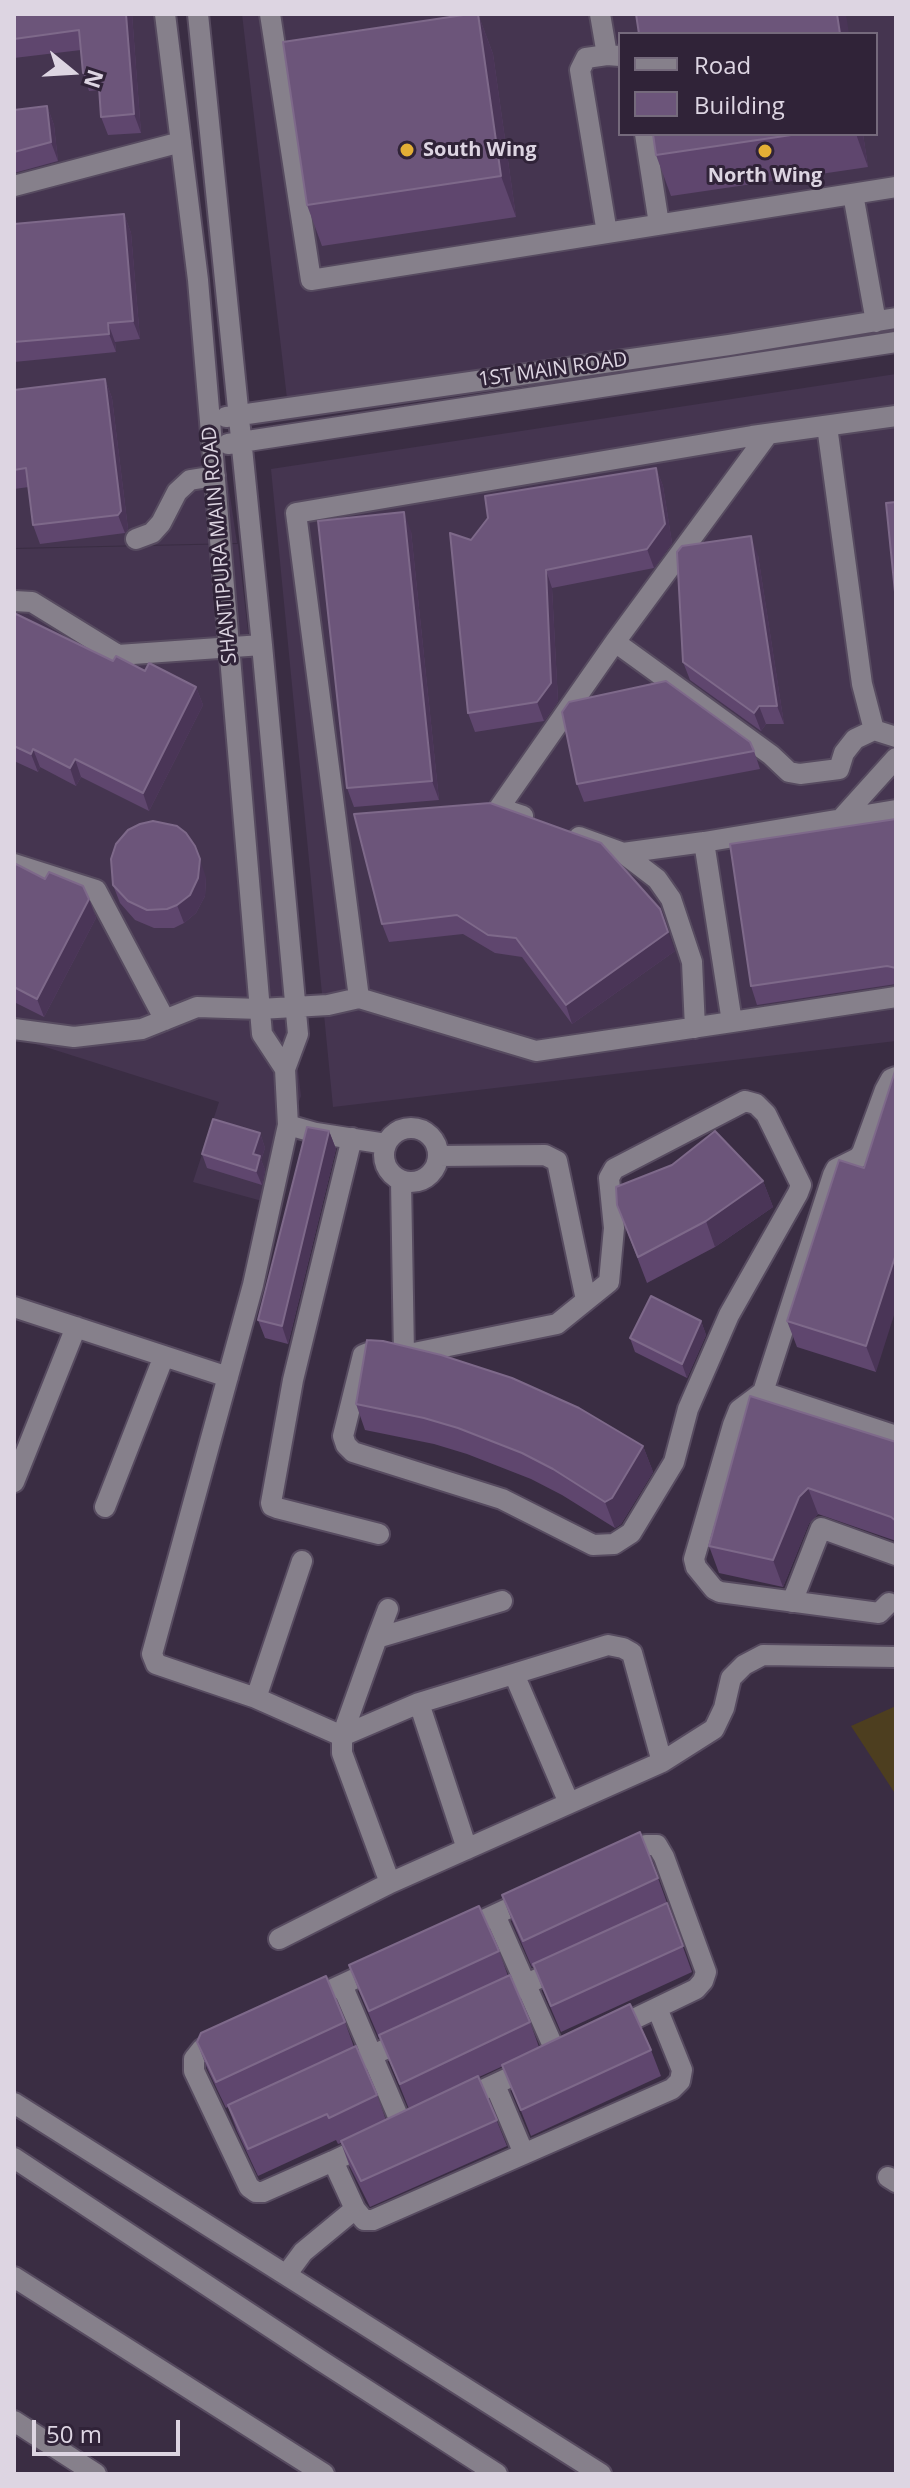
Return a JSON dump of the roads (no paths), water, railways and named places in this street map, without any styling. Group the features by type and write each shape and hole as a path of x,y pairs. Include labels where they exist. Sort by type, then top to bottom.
{"street":[{"name":"SHANTIPURA MAIN ROAD","path":"165,14 198,280 262,1034 285,1069"},
{"path":"198,14 298,1034 285,1069 288,1125 253,1285 152,1654 156,1664 256,1698 342,1736 419,1703 608,1645 623,1648 632,1653 662,1762"},
{"path":"270,14 311,280 896,187"},
{"path":"600,14 614,55 586,58 580,70 580,84 607,233"},
{"path":"645,136 659,224"},
{"path":"14,186 181,142"},
{"path":"853,194 886,320"},
{"name":"1ST MAIN ROAD","path":"210,419 886,320"},
{"name":"1ST MAIN ROAD","path":"212,446 896,342"},
{"path":"359,998 343,820 296,513 768,434 896,416"},
{"path":"827,426 862,684 874,730"},
{"path":"695,1028 692,962 671,899 657,879 623,853 491,808 768,434"},
{"path":"136,539 152,533 161,523 177,492 190,480 215,476"},
{"path":"14,601 32,602 118,655 262,645"},
{"path":"615,642 771,755 789,772 800,774 839,769 869,788"},
{"path":"839,769 844,753 855,739 874,730 896,737"},
{"path":"841,819 896,758"},
{"path":"623,853 896,810"},
{"path":"704,842 732,1022"},
{"path":"14,864 96,890 165,1020"},
{"path":"14,1029 74,1037 142,1029 197,1007 297,1007 328,1005 359,998 536,1051 896,997"},
{"path":"889,1603 879,1613 720,1592 696,1567 694,1559 739,1410 763,1392 833,1175 836,1169 862,1153 885,1090 891,1079 896,1077"},
{"path":"745,1101 756,1104 766,1114 801,1185 729,1315 688,1409 674,1462 631,1533 614,1544 593,1545 502,1499 353,1452 343,1436 361,1359 368,1353 404,1355 557,1324 609,1282 614,1228 609,1178 614,1169 745,1101"},
{"path":"288,1125 316,1133 386,1144"},
{"path":"416,1129 431,1137 438,1156 433,1170 426,1177 410,1182 401,1181 384,1161 386,1144 398,1131 416,1129"},
{"path":"352,1138 293,1380 271,1503 277,1508 379,1534"},
{"path":"438,1156 545,1155 557,1161 586,1300"},
{"path":"401,1181 404,1355"},
{"path":"14,1307 228,1377"},
{"path":"14,1482 76,1327"},
{"path":"105,1507 164,1356"},
{"path":"763,1392 896,1436"},
{"path":"792,1602 821,1528 896,1555"},
{"path":"256,1698 302,1561"},
{"path":"377,1638 502,1601"},
{"path":"388,1609 342,1736 342,1753 390,1883"},
{"path":"279,1939 390,1883 662,1762 714,1729 724,1708 731,1678 744,1665 763,1655 896,1657"},
{"path":"514,1674 569,1803"},
{"path":"419,1703 467,1849"},
{"path":"600,2035 696,1989 706,1972 677,1914 664,1857 657,1845 646,1845 604,1864"},
{"path":"439,1940 550,1890"},
{"path":"442,2109 564,2052 527,1984 495,1915"},
{"path":"470,2010 584,1957"},
{"path":"286,2011 397,1960"},
{"path":"244,2030 202,2049 194,2059 194,2071 226,2122 249,2187 263,2192 410,2125 372,2055 342,1985"},
{"path":"333,2161 355,2209 364,2220 373,2220 672,2089 680,2081 682,2070 657,2008"},
{"path":"316,2081 428,2029"},
{"path":"495,2085 524,2154"},
{"path":"14,2103 601,2474"},
{"path":"14,2158 497,2474"},
{"path":"286,2275 303,2252 355,2209"},
{"path":"14,2277 324,2474"},
{"path":"14,2421 96,2474"}],"place":[{"name":"South Wing","path":"407,150"},
{"name":"North Wing","path":"765,151"}]}
